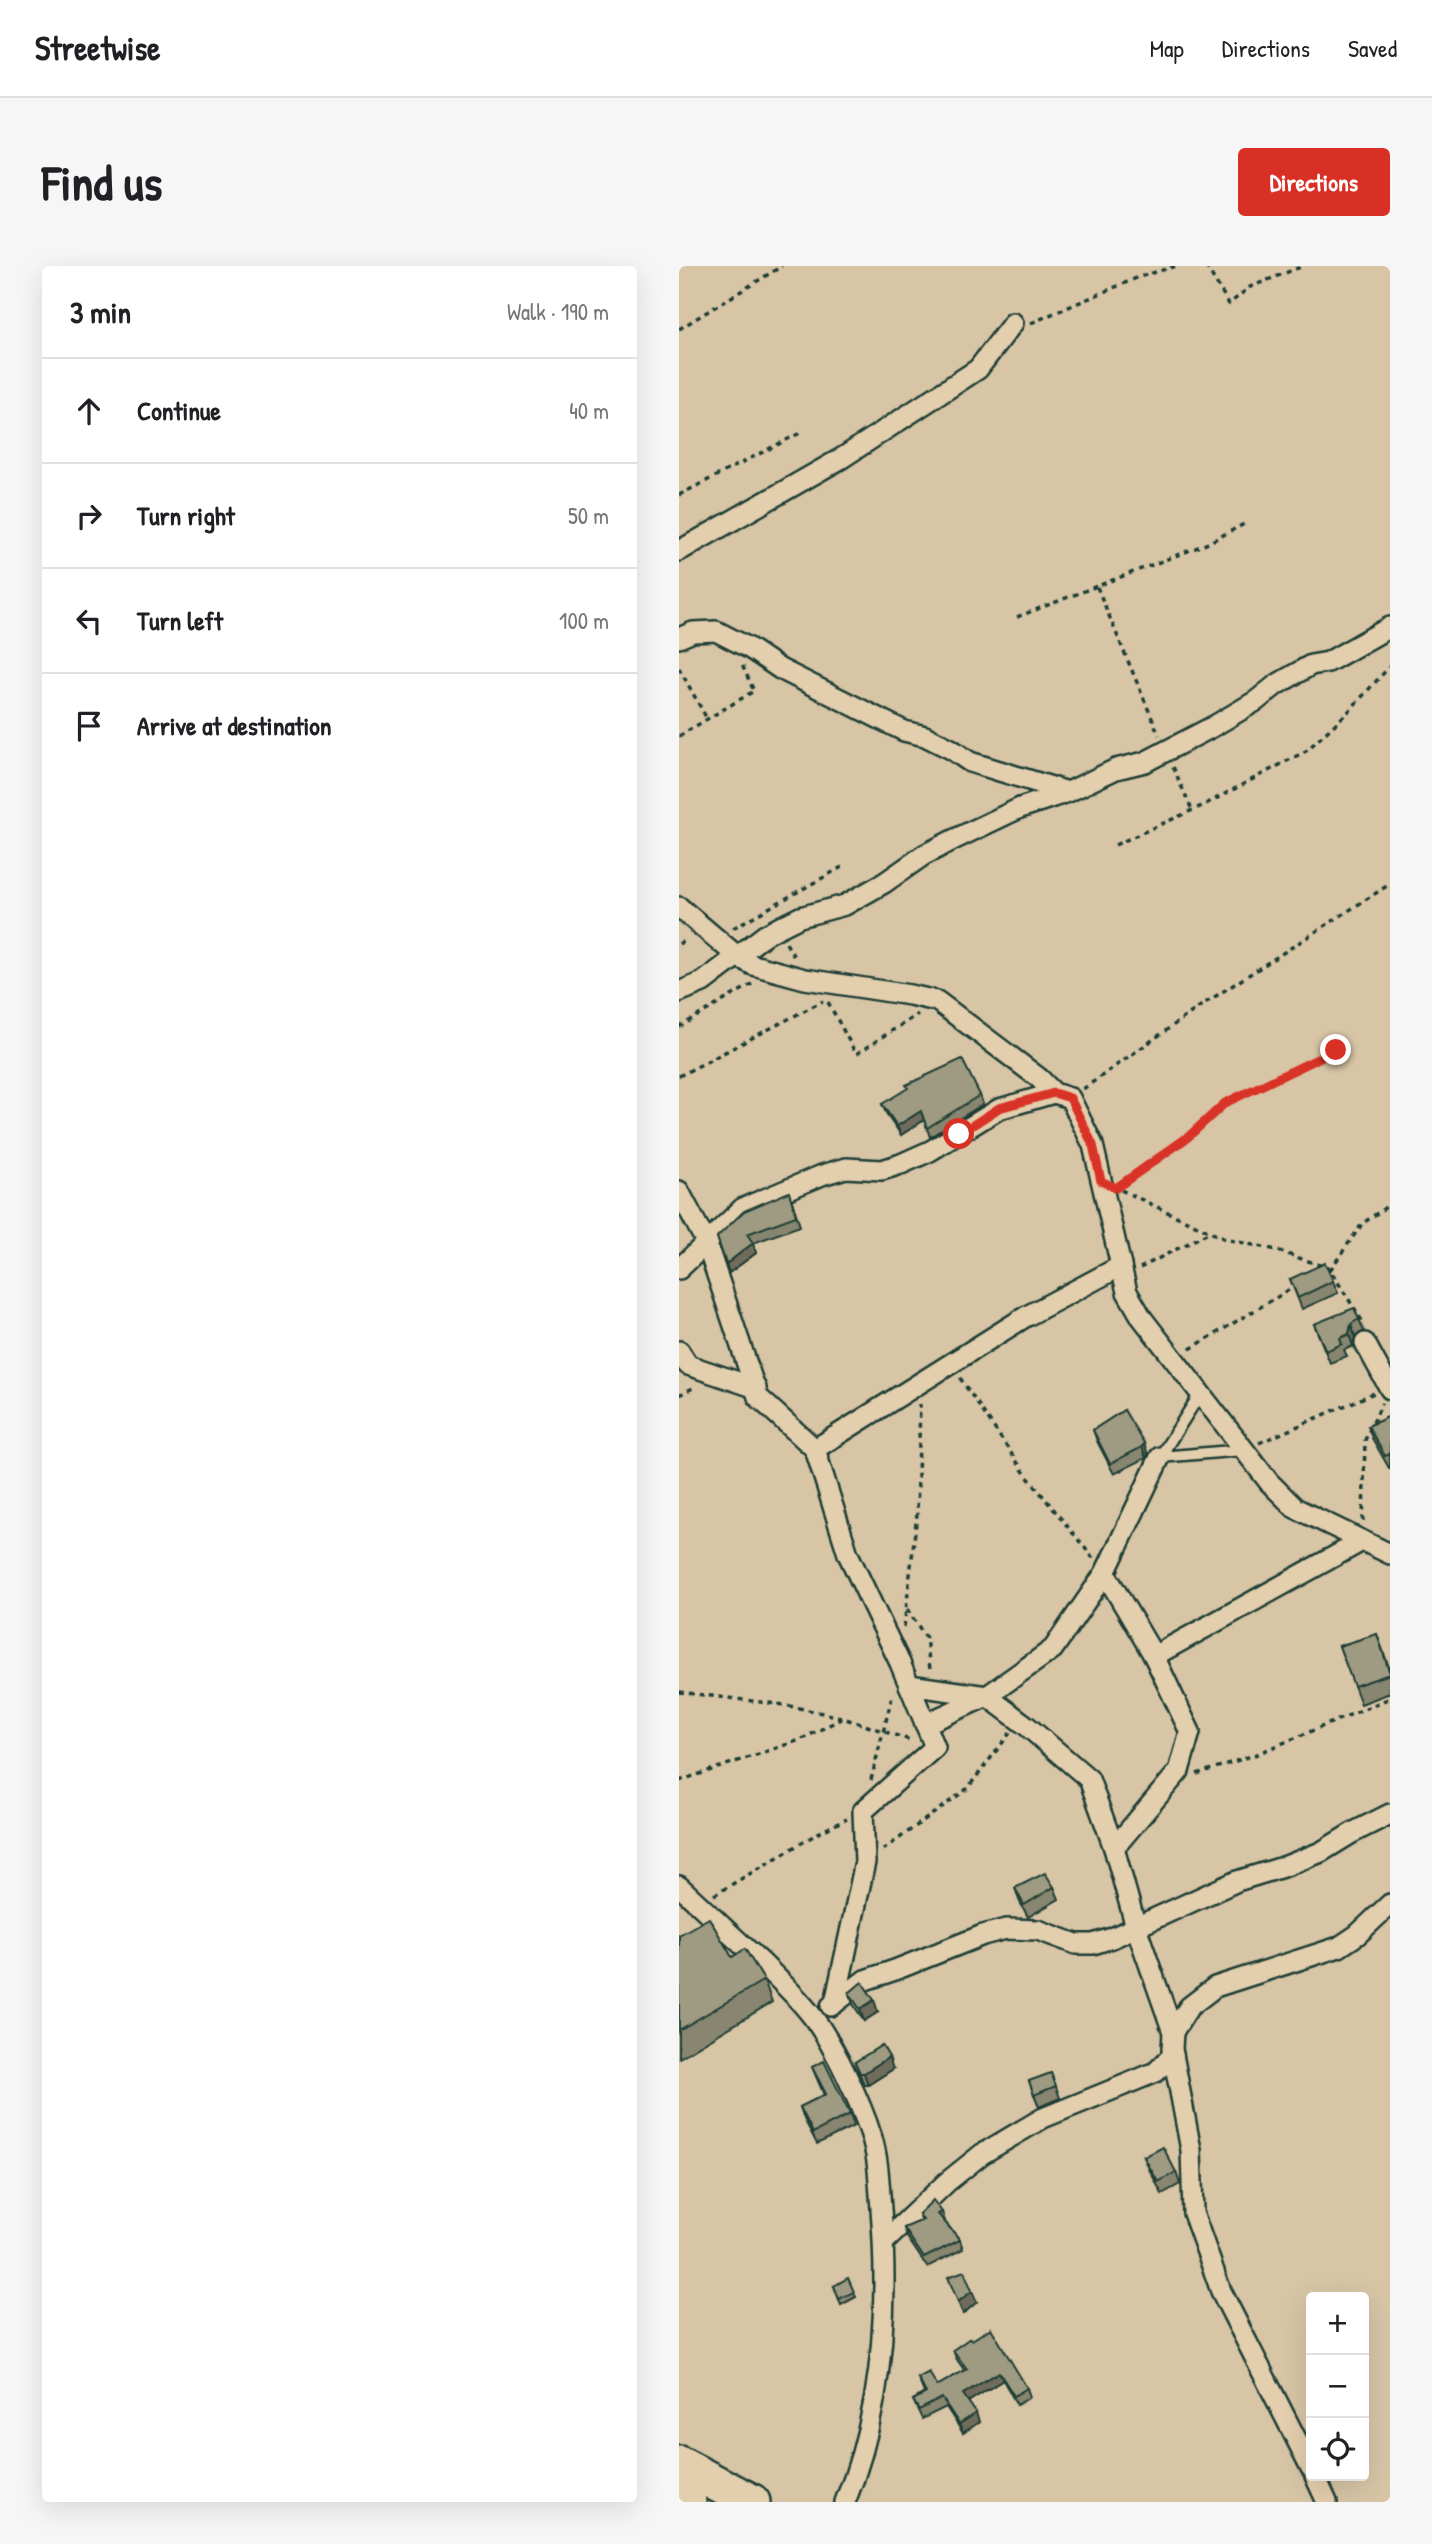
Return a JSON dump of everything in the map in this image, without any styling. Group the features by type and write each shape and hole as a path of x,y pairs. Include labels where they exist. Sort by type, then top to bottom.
{"highway":[{"path":"679,2464 752,2502"},
{"path":"679,2497 688,2502"}],"street":[{"path":"679,551 842,458 978,369 1013,323"},
{"path":"679,992 703,982 765,935 800,917 845,905 884,883 924,855 1020,808 1068,792 1116,769 1145,762 1214,726 1311,665 1328,662 1390,627"},
{"path":"679,638 693,632 716,631 780,669 904,731 925,736 970,762 1068,792"},
{"path":"679,907 737,956 753,965 783,975 937,1001 1062,1095 1093,1145 1127,1292 1142,1318 1269,1482 1296,1508 1390,1554"},
{"path":"679,1269 743,1208 822,1175 846,1168 881,1170 901,1164 930,1152 999,1108 1062,1095"},
{"path":"679,1191 706,1242 758,1397 815,1449 848,1553 900,1663 935,1747 863,1811 865,1863 835,2003"},
{"path":"815,1449 1025,1317 1122,1271"},
{"path":"1366,1346 1389,1387"},
{"path":"682,1360 756,1388"},
{"path":"926,1724 987,1696 1053,1649 1105,1573 1160,1457"},
{"path":"1154,1656 1362,1541"},
{"path":"1105,1573 1154,1656 1190,1732 1179,1771 1114,1848"},
{"path":"909,1685 987,1696 1020,1720 1089,1779 1173,2032 1173,2055 1191,2150 1193,2213 1221,2291 1306,2458"},
{"path":"815,2020 865,1980 983,1935 1006,1928 1038,1930 1076,1944 1093,1944 1237,1881 1321,1852 1390,1814"},
{"path":"679,1886 785,1986 815,2020 835,2055 871,2136 877,2163 884,2242 884,2319 875,2403 856,2476 845,2502"},
{"path":"1173,2032 1189,2007 1215,1987 1339,1947 1357,1936 1390,1905"},
{"path":"884,2242 947,2182 982,2154 1043,2118 1156,2072 1173,2055"},
{"path":"1156,2072 1178,2080"},
{"path":"1317,2481 1327,2502"}],"lane":[{"path":"1160,1457 1200,1394"},
{"path":"1160,1457 1244,1450"}],"path":[{"path":"679,329 782,266"},
{"path":"1013,323 1035,323 1139,277 1176,266"},
{"path":"1206,266 1229,304 1250,287 1303,266"},
{"path":"679,495 802,432"},
{"path":"1017,617 1206,544 1246,523"},
{"path":"1097,587 1192,810"},
{"path":"679,736 754,691 730,638"},
{"path":"1115,845 1192,810 1306,751 1349,711 1390,666"},
{"path":"679,668 707,719"},
{"path":"716,938 842,867"},
{"path":"1062,1095 1390,884"},
{"path":"679,1076 827,999 856,1054 937,1001"},
{"path":"1336,1050 1225,1103 1188,1137 1116,1188 1224,1239 1272,1249 1331,1270 1377,1345 1366,1346"},
{"path":"1321,1275 1331,1270 1362,1224 1390,1204"},
{"path":"1122,1271 1210,1232"},
{"path":"1173,1359 1299,1285"},
{"path":"950,1362 1026,1475 1105,1573"},
{"path":"699,1904 820,1832 863,1811 900,1663 916,1514 921,1381"},
{"path":"1244,1450 1389,1387"},
{"path":"1362,1541 1365,1440 1389,1387"},
{"path":"906,1608 926,1638 932,1689"},
{"path":"679,1692 785,1705 843,1718 935,1747"},
{"path":"1168,1784 1257,1754 1390,1698"},
{"path":"679,1782 800,1740 843,1718"},
{"path":"865,1863 967,1789 1020,1720"}],"building":[{"path":"962,1059 980,1095 927,1128 921,1111 897,1126 882,1104 908,1088 906,1085"},
{"path":"789,1192 796,1216 747,1234 753,1243 726,1264 717,1237 744,1211"},
{"path":"1325,1263 1333,1281 1298,1298 1290,1279"},
{"path":"1354,1308 1359,1319 1351,1324 1349,1334 1340,1338 1342,1344 1326,1351 1314,1324"},
{"path":"1124,1410 1144,1443 1142,1447 1110,1464 1093,1430"},
{"path":"1390,1416 1390,1454 1385,1456 1368,1426"},
{"path":"1377,1634 1390,1674 1354,1686 1339,1646"},
{"path":"1045,1873 1054,1887 1024,1905 1015,1888"},
{"path":"709,1918 732,1957 745,1949 764,1980 679,2030 679,1935"},
{"path":"862,1982 874,2000 860,2009 849,1993"},
{"path":"882,2045 889,2057 860,2073 855,2062"},
{"path":"824,2061 850,2114 813,2133 800,2107 826,2094 812,2067"},
{"path":"1051,2073 1056,2086 1034,2095 1029,2081"},
{"path":"1163,2147 1176,2172 1158,2182 1144,2157"},
{"path":"933,2200 942,2212 938,2214 960,2240 924,2258 904,2228 923,2220 919,2214"},
{"path":"964,2271 972,2291 958,2302 948,2277"},
{"path":"848,2278 854,2292 839,2299 834,2286"},
{"path":"991,2328 1027,2388 1014,2396 999,2372 963,2394 976,2413 959,2424 942,2398 919,2410 913,2400 926,2393 918,2378 929,2372 937,2386 967,2369 953,2350"}],"route":[{"path":"959,1134 999,1108 1054,1093 1070,1098 1093,1145 1101,1181 1116,1188 1188,1137 1225,1103 1336,1050"}]}
